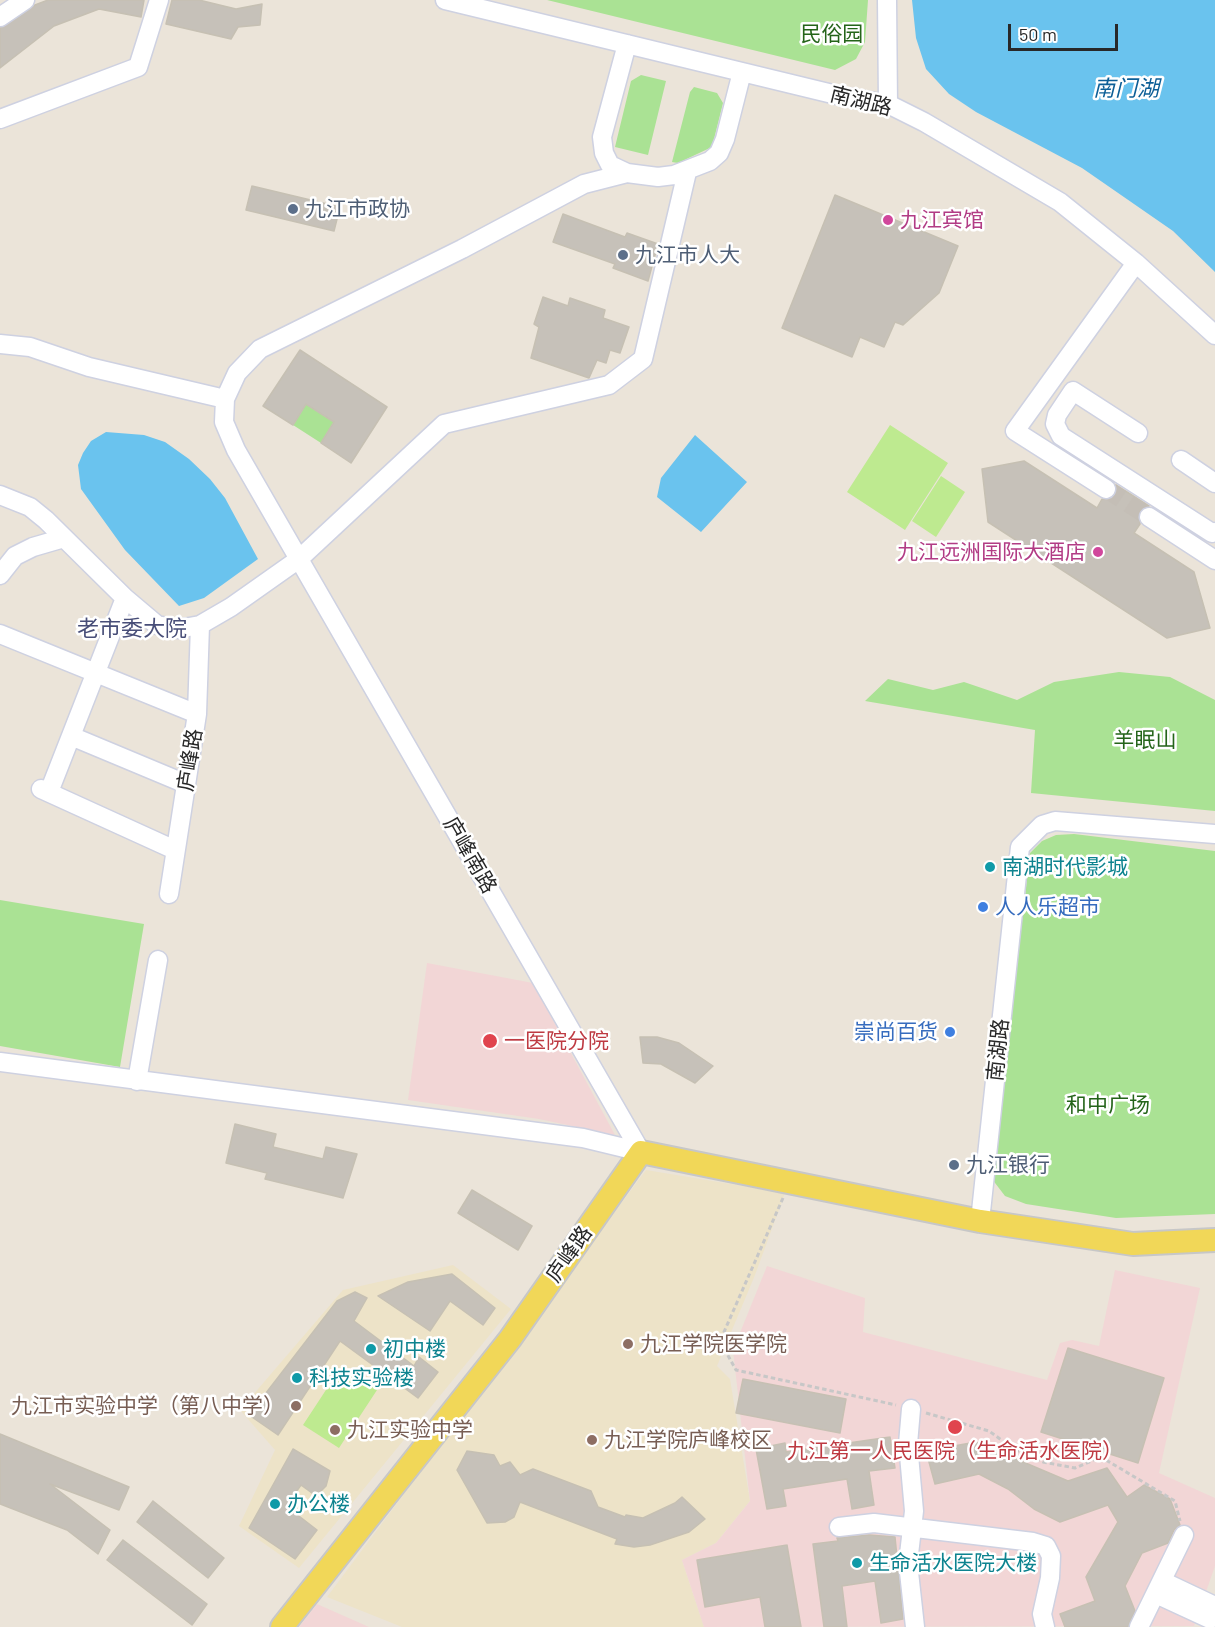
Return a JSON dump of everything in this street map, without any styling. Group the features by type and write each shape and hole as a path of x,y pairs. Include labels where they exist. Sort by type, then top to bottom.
{"main road":[{"path":"641,1152 980,1221 1133,1244 1215,1240"},
{"name":"庐峰路","path":"282,1627 510,1339 641,1152"}],"street":[{"path":"0,17 25,0"},
{"path":"0,119 138,67 159,0"},
{"name":"南湖路","path":"445,0 742,72 888,104 924,122 1060,202 1136,263 1215,335"},
{"path":"887,0 888,104"},
{"path":"627,44 602,137 604,153 610,165 627,173 658,177 687,172 710,161 719,153 742,72"},
{"path":"0,495 30,507 125,598 157,625 178,629 200,625 231,607 299,558 444,424 609,385 643,359 687,172"},
{"path":"0,344 30,347 89,367 225,399 237,373 260,349 462,249 584,184 627,173"},
{"path":"1106,489 1016,431 1136,263"},
{"path":"1138,432 1073,391 1057,415 1055,424 1061,436 1214,533 1208,555 1149,517"},
{"name":"庐峰南路","path":"225,399 224,422 236,450 641,1152"},
{"path":"1049,453 1061,436"},
{"path":"1181,460 1215,483"},
{"path":"0,574 15,556 33,547 64,538"},
{"path":"125,598 71,736 45,791 175,850"},
{"name":"庐峰路","path":"169,894 197,714 200,625"},
{"path":"0,634 197,714"},
{"path":"71,736 186,784"},
{"name":"南湖路","path":"980,1221 1020,847 1042,825 1055,821 1215,834"},
{"path":"137,1081 158,960"},
{"path":"0,1062 584,1137 641,1152"},
{"path":"911,1409 908,1444 914,1511 909,1563 915,1627"},
{"path":"839,1527 874,1523 1033,1542 1046,1546 1051,1557 1050,1578 1042,1614 1045,1627"},
{"path":"1139,1627 1184,1534"},
{"path":"1159,1587 1211,1615"}],"path":[{"path":"789,1182 720,1341 736,1370 911,1409 989,1431 1014,1449 1043,1462 1075,1467 1101,1457 1175,1501 1184,1534"}],"shaded area":[{"name":"一医院分院","path":"427,963 533,983 615,1135 539,1119 408,1100"},
{"name":"九江学院庐峰校区","path":"646,1170 785,1193 755,1275 717,1366 730,1379 750,1501 716,1543 682,1560 704,1627 402,1627 327,1597"},
{"name":"九江实验中学","path":"453,1265 511,1309 299,1568 239,1526 275,1450 240,1410 343,1290"},
{"name":"九江第一人民医院（生命活水医院）","path":"767,1266 865,1298 863,1332 1047,1380 1060,1343 1072,1340 1099,1346 1115,1270 1200,1288 1159,1473 1215,1498 1215,1566 1194,1626 704,1627 682,1560 716,1543 750,1501 733,1350"},
{"path":"317,1604 369,1627 299,1627"}],"green space":[{"name":"民俗园","path":"547,0 868,0 865,42 856,59 835,70"},
{"path":"641,75 666,81 648,155 615,147 631,81"},
{"path":"694,87 717,93 723,103 712,147 678,163 672,162 690,92"},
{"path":"306,404 334,422 321,443 293,425"},
{"path":"890,425 948,463 905,530 847,492"},
{"path":"941,476 965,492 936,537 912,521"},
{"name":"羊眠山","path":"1119,672 1170,677 1215,700 1215,811 1031,793 1035,730 865,701 888,679 933,690 964,682 1017,700 1054,682"},
{"name":"和中广场","path":"1074,834 1215,851 1215,1214 1116,1218 1026,1204 1005,1196 992,1179 1030,853 1042,841 1056,835"},
{"path":"0,900 144,924 120,1067 0,1046"},
{"path":"341,1367 377,1390 339,1448 303,1425"}],"water":[{"name":"南门湖","path":"912,0 1215,0 1215,272 1173,231 1082,168 976,112 949,94 926,69 916,38"},
{"path":"106,432 144,435 165,442 189,459 210,479 225,498 258,559 204,598 179,606 125,550 81,489 78,465 83,453 91,441"},
{"path":"695,435 747,482 701,532 657,497 661,478"}],"building":[{"path":"48,0 144,0 141,17 99,9 54,26 0,68 0,28 35,5"},
{"path":"172,0 199,0 236,9 262,4 260,25 238,27 231,39 166,24"},
{"name":"九江市政协","path":"252,186 340,207 334,231 246,210"},
{"path":"835,195 958,246 939,293 903,325 895,322 884,347 860,337 852,357 782,328"},
{"name":"九江市人大","path":"563,214 625,237 627,233 658,244 648,281 613,268 615,264 553,242"},
{"path":"543,297 568,306 570,298 605,310 603,318 629,327 620,353 610,350 606,363 597,360 589,378 531,358 539,327 534,324"},
{"path":"300,350 387,407 351,463 321,443 334,422 306,404 293,425 263,406"},
{"name":"九江远洲国际大酒店","path":"1024,461 1097,508 1102,499 1111,499 1115,495 1116,485 1149,506 1139,511 1140,524 1134,533 1194,572 1210,628 1167,638 988,522 982,469"},
{"path":"640,1037 657,1037 679,1043 713,1066 695,1083 661,1064 643,1063"},
{"path":"235,1124 276,1134 273,1147 323,1159 326,1147 357,1154 343,1198 265,1179 267,1173 226,1163"},
{"path":"472,1190 532,1226 518,1250 458,1213"},
{"path":"452,1274 495,1308 483,1325 450,1301 430,1331 378,1296 408,1282"},
{"path":"355,1292 367,1298 354,1321 414,1366 419,1357 438,1372 418,1398 340,1341 278,1435 249,1415 337,1301"},
{"path":"1068,1348 1164,1378 1138,1463 1041,1432"},
{"path":"743,1379 846,1399 840,1433 736,1413"},
{"path":"0,1434 129,1487 119,1510 50,1484 110,1530 98,1554 67,1530 0,1504"},
{"path":"890,1437 895,1468 869,1471 874,1505 852,1509 847,1479 783,1489 786,1506 767,1509 756,1449 785,1443 786,1452"},
{"path":"976,1442 1068,1481 1107,1468 1127,1497 1144,1485 1170,1499 1180,1525 1174,1530 1168,1543 1142,1553 1125,1586 1135,1611 1128,1627 1065,1627 1060,1614 1095,1601 1086,1577 1118,1522 1108,1505 1060,1522 1034,1509 1008,1489 979,1474 935,1484 926,1451"},
{"name":"办公楼","path":"293,1449 330,1471 326,1486 316,1496 301,1485 286,1506 317,1530 295,1559 249,1528"},
{"path":"467,1451 494,1455 500,1466 510,1462 520,1475 533,1469 591,1491 598,1507 625,1517 626,1515 643,1518 675,1503 682,1497 705,1519 689,1532 650,1545 634,1547 615,1544 617,1539 520,1502 514,1517 505,1522 487,1523 457,1470"},
{"path":"153,1501 224,1558 208,1578 137,1522"},
{"name":"生命活水医院大楼","path":"869,1535 895,1537 903,1619 881,1623 875,1581 842,1586 847,1627 824,1627 813,1544 838,1541 837,1538"},
{"path":"123,1540 207,1604 192,1625 107,1560"},
{"path":"787,1545 801,1627 765,1627 760,1597 705,1607 697,1560"}],"tunnel":[{"path":"1106,489 1149,517"}],"place":[{"name":"九江市政协","path":"293,209"},
{"name":"九江宾馆","path":"888,220"},
{"name":"九江市人大","path":"623,255"},
{"name":"九江远洲国际大酒店","path":"1098,552"},
{"name":"南湖时代影城","path":"990,867"},
{"name":"人人乐超市","path":"983,907"},
{"name":"崇尚百货","path":"950,1032"},
{"name":"一医院分院","path":"490,1041"},
{"name":"九江银行","path":"954,1165"},
{"name":"九江学院医学院","path":"628,1344"},
{"name":"初中楼","path":"371,1349"},
{"name":"科技实验楼","path":"297,1378"},
{"name":"九江市实验中学（第八中学）","path":"296,1406"},
{"name":"九江第一人民医院（生命活水医院）","path":"955,1427"},
{"name":"九江实验中学","path":"335,1430"},
{"name":"九江学院庐峰校区","path":"592,1440"},
{"name":"办公楼","path":"275,1504"},
{"name":"生命活水医院大楼","path":"857,1563"}],"district":[{"name":"老市委大院","path":"132,629"}]}
